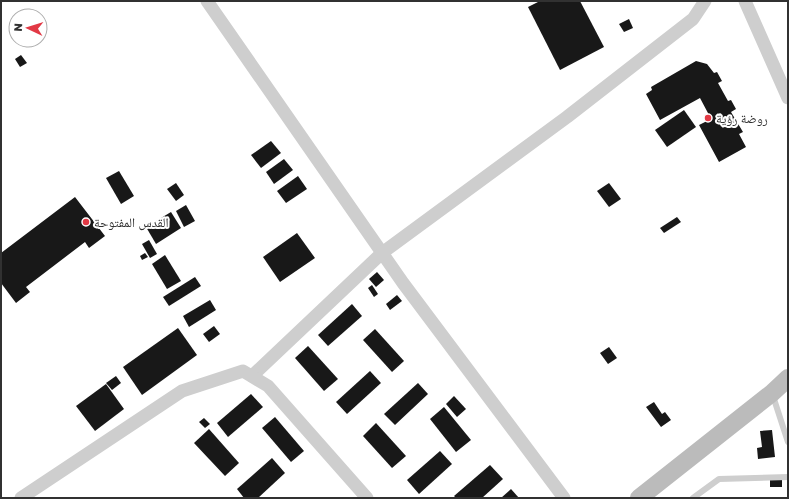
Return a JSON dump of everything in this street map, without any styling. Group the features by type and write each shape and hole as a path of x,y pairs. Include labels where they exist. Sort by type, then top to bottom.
{"main road":[{"path":"639,498 772,393 788,378"}],"street":[{"path":"207,1 403,283 564,498"},
{"path":"252,376 382,253 567,117 694,19 705,1"},
{"path":"745,1 788,98"},
{"path":"21,498 182,391 243,371 268,386 367,498"}],"lane":[{"path":"772,393 788,442"},
{"path":"693,498 719,479 788,478"}],"building":[{"path":"540,1 580,1 604,47 560,70 528,7"},
{"path":"629,19 633,28 624,32 619,24"},
{"path":"21,55 27,63 20,67 15,59"},
{"path":"696,61 707,64 714,73 717,72 722,81 718,83 728,101 731,100 736,109 731,112 743,132 739,134 746,147 719,162 699,125 709,120 707,117 709,115 700,98 660,120 646,94 652,90 651,87"},
{"path":"684,110 696,127 667,147 655,130"},
{"path":"271,141 281,153 261,168 251,155"},
{"path":"284,159 293,170 274,184 266,172"},
{"path":"119,171 134,196 121,204 106,178"},
{"path":"298,176 307,189 286,203 277,191"},
{"path":"176,183 184,195 176,201 167,189"},
{"path":"609,183 621,199 609,207 597,191"},
{"path":"75,197 105,236 89,248 85,242 26,287 30,292 16,303 1,283 1,253"},
{"path":"186,205 195,221 184,227 176,211"},
{"path":"171,212 181,228 156,244 146,227"},
{"path":"677,217 681,222 664,233 660,228"},
{"path":"297,233 315,258 280,282 263,257"},
{"path":"149,240 157,254 150,258 142,244"},
{"path":"145,253 148,257 142,260 140,256"},
{"path":"165,255 181,281 167,289 152,264"},
{"path":"377,272 384,280 376,287 369,279"},
{"path":"195,277 201,286 169,306 163,297"},
{"path":"372,285 378,294 374,297 368,288"},
{"path":"397,295 402,301 390,310 386,304"},
{"path":"210,300 216,310 189,327 183,316"},
{"path":"352,304 362,316 328,346 318,335"},
{"path":"214,326 220,334 209,342 203,334"},
{"path":"178,328 197,355 142,395 123,367"},
{"path":"375,329 404,361 392,372 363,340"},
{"path":"308,346 338,379 324,391 295,358"},
{"path":"609,347 617,358 608,364 600,353"},
{"path":"370,371 381,383 347,414 336,402"},
{"path":"116,376 121,383 112,390 106,383"},
{"path":"418,383 428,394 395,425 384,414"},
{"path":"106,384 124,409 95,431 76,406"},
{"path":"251,394 263,407 228,437 217,423"},
{"path":"454,396 466,409 457,417 446,404"},
{"path":"654,402 662,414 665,412 671,420 661,427 646,407"},
{"path":"444,407 471,440 456,452 430,419"},
{"path":"275,417 304,451 291,462 262,428"},
{"path":"204,418 210,424 205,428 199,422"},
{"path":"376,423 406,456 392,468 363,436"},
{"path":"209,429 239,463 225,476 194,443"},
{"path":"772,430 775,457 758,459 757,448 762,447 760,431"},
{"path":"440,451 452,464 419,494 407,480"},
{"path":"272,458 285,473 258,498 244,498 237,489"},
{"path":"490,465 503,479 482,498 456,498 454,496"},
{"path":"770,479 782,479 782,487 770,487"},
{"path":"511,489 519,498 501,498"}],"place":[{"name":"روضة رؤية","path":"708,118"},
{"name":"القدس المفتوحة","path":"86,222"}]}
